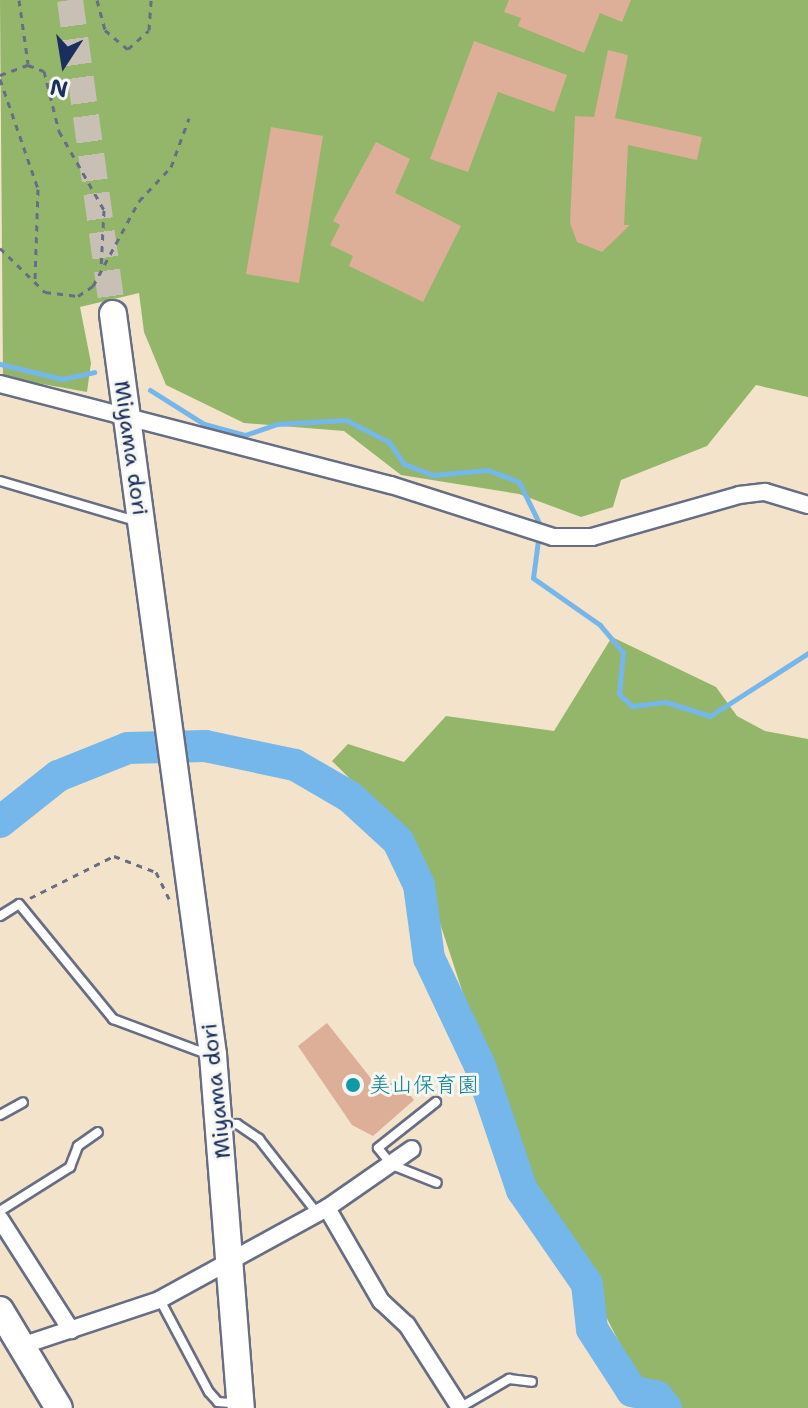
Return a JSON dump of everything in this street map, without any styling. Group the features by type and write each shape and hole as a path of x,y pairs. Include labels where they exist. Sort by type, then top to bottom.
{"main road":[{"name":"Miyama dori","path":"113,314 213,1055 232,1257 241,1406"},
{"path":"0,1310 59,1408"}],"street":[{"path":"0,384 126,413 391,485 550,536 592,537 765,492 808,505"},
{"path":"21,1346 159,1300 322,1210 412,1149"},
{"path":"322,1210 381,1301 407,1325 461,1408"},
{"path":"0,1219 71,1330"}],"lane":[{"path":"0,481 141,521"},
{"path":"0,916 19,904 113,1019 213,1055"},
{"path":"0,1115 23,1102"},
{"path":"436,1102 378,1148 392,1165 437,1183"},
{"path":"220,1124 237,1124 259,1139 322,1210"},
{"path":"0,1211 70,1167 78,1146 98,1132"},
{"path":"159,1300 209,1392 218,1402 241,1406"},
{"path":"461,1408 509,1379 532,1382"}],"path":[{"path":"19,0 28,65"},
{"path":"97,0 105,30 128,49 149,30 151,0"},
{"path":"35,280 38,189 0,77 28,65 44,71 59,131 104,210 100,273"},
{"path":"0,248 59,298 78,296 100,273 139,201 171,167 189,118"},
{"path":"19,904 114,856 156,872 176,913"}],"green space":[{"path":"0,0 808,0 808,397 756,385 707,446 621,480 613,507 581,517 519,494 401,475 344,431 244,423 166,385 144,332 139,293 80,307 91,363 87,392 3,377"},
{"path":"612,637 716,687 737,716 765,731 808,739 808,1408 665,1408 638,1379 562,1231 521,1170 413,841 332,761 348,744 404,762 446,716 554,731"}],"building":[{"path":"509,0 631,0 622,22 600,13 584,53 518,26 521,18 504,12"},
{"path":"474,41 567,75 554,112 498,92 468,172 430,159"},
{"path":"608,50 628,55 615,118 702,137 697,160 628,145 624,225 630,225 602,252 577,242 570,223 575,116 594,117"},
{"path":"271,127 323,136 299,283 246,274"},
{"path":"376,142 410,159 395,193 461,226 423,302 349,266 353,256 330,245 340,225 333,221"},
{"name":"美山保育園","path":"327,1023 381,1091 397,1078 414,1100 373,1136 352,1125 298,1046"}],"waterway":[{"path":"0,364 62,379 94,372"},
{"path":"150,390 204,424 245,435 277,424 346,420 389,442 404,464 433,475 488,470 519,482 540,525 533,578 600,625 623,652 619,694 632,706 666,702 710,716 808,653"},
{"path":"0,822 58,776 128,748 205,746 295,765 350,797 398,841 419,885 429,958 480,1066 522,1190 587,1284 592,1329 632,1391 657,1397 666,1408"}],"tunnel":[{"path":"70,0 113,314"}],"place":[{"name":"美山保育園","path":"353,1085"}]}
